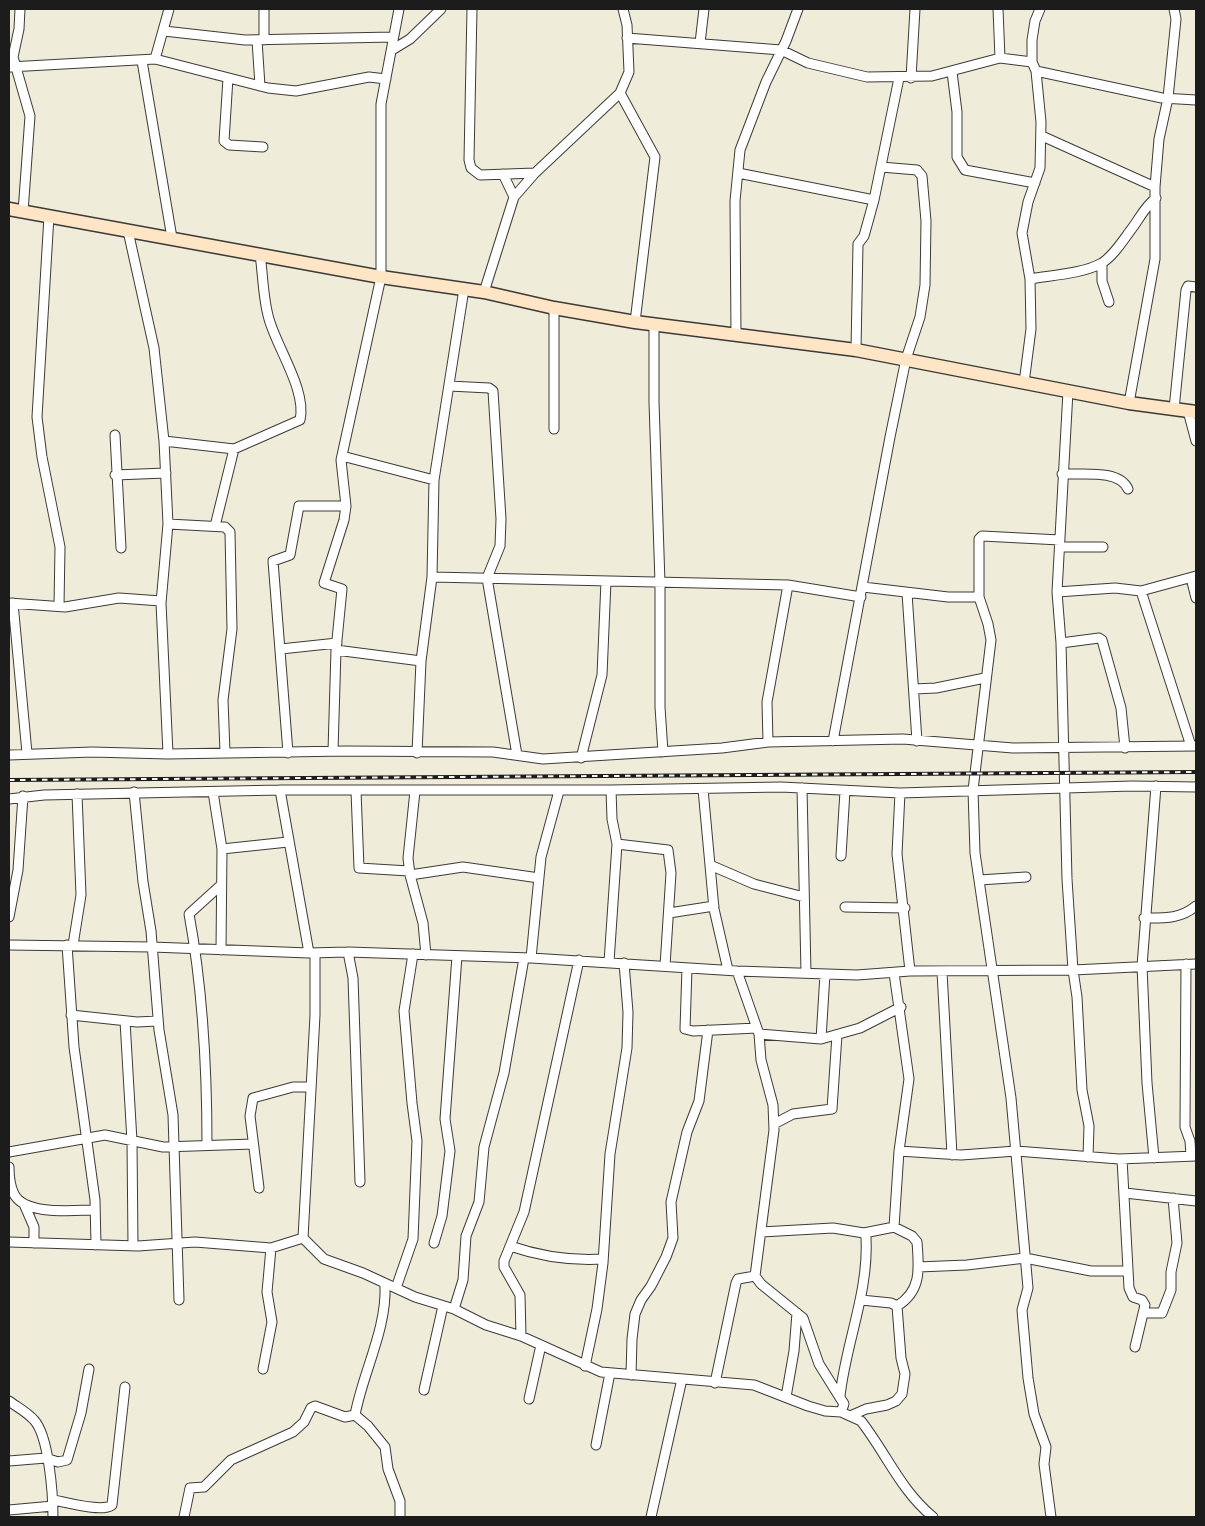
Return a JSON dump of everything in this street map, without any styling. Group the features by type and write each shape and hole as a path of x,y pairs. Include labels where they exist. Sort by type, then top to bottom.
{"street":[{"path":"20,9 19,29 12,67 30,116 23,212"},
{"path":"154,59 170,9"},
{"path":"260,86 264,9"},
{"path":"333,751 336,646 342,589 324,583 344,520 346,506 342,456 381,277 381,104 399,9"},
{"path":"392,50 410,39 441,9"},
{"path":"472,9 469,160 476,173 535,173"},
{"path":"484,292 514,197 535,173 620,93 629,72 624,9"},
{"path":"700,43 704,9"},
{"path":"736,336 736,201 740,150 798,9"},
{"path":"911,78 915,9"},
{"path":"998,9 1000,58"},
{"path":"1024,384 1031,329 1030,279 1022,233 1026,209 1040,168 1042,136 1036,71 1032,62 1032,40 1040,9"},
{"path":"1129,403 1155,259 1159,139 1168,98 1176,19 1174,9"},
{"path":"164,31 194,36 261,40 393,37"},
{"path":"627,38 781,50 808,63 866,77 911,78 952,72 1000,58 1032,62"},
{"path":"12,67 154,59 260,86 296,91 369,78 386,79"},
{"path":"142,61 172,238"},
{"path":"1036,71 1168,98 1196,100"},
{"path":"952,72 957,112 957,156 960,166 965,170 1035,183"},
{"path":"228,78 224,141 229,145 262,147"},
{"path":"856,350 858,244 864,236 874,200 899,78"},
{"path":"620,93 655,157 635,322"},
{"path":"1042,136 1156,187"},
{"path":"833,741 906,359 920,317 925,285 926,222 922,176 916,170 881,167"},
{"path":"738,173 874,200"},
{"path":"503,174 514,197"},
{"path":"1030,279 1088,268 1102,262 1136,224 1146,207 1156,198"},
{"path":"9,209 381,277 484,292 554,308 635,322 856,350 1024,384 1129,403 1192,411 1196,441"},
{"path":"49,216 37,417 42,457 60,547 59,606"},
{"path":"128,231 154,348 164,441 168,524 161,601 168,754"},
{"path":"164,441 234,449 300,420 301,414 295,384 278,348 268,317 260,254"},
{"path":"1102,262 1102,282 1109,302"},
{"path":"1174,409 1186,290 1188,286 1196,287"},
{"path":"416,753 420,661 432,577 434,480 464,289"},
{"path":"554,308 554,430"},
{"path":"654,325 660,583 660,707 663,752"},
{"path":"450,386 489,388 493,390 501,519 500,546 487,578 517,755"},
{"path":"1068,391 1057,592 1061,643 1073,970 1077,997 1082,1090 1089,1126 1088,1157"},
{"path":"115,435 121,548"},
{"path":"215,526 234,449"},
{"path":"342,456 434,480"},
{"path":"116,476 166,473"},
{"path":"1062,474 1117,477 1125,483 1128,489"},
{"path":"288,752 282,649 273,561 290,555 299,506 346,506"},
{"path":"168,524 225,527 230,532 232,629 223,700 224,752"},
{"path":"1051,1517 1044,1464 1046,1448 1034,1414 1028,1378 1022,1310 1028,1288 1016,1150 998,1003 991,972 975,853 973,790 990,632 979,597 978,543 982,536 1103,547"},
{"path":"432,577 660,583 735,582 788,585 862,597"},
{"path":"1057,592 1115,588 1141,590 1194,577 1196,598"},
{"path":"581,758 602,675 606,581"},
{"path":"768,742 767,702 788,585"},
{"path":"863,587 954,598 979,597"},
{"path":"9,755 27,753 168,754 333,751 493,752 543,759 722,748 768,742 916,741 979,747 1064,746 1125,748 1194,746 1141,590"},
{"path":"907,593 916,741"},
{"path":"27,753 11,603 59,606 89,605 119,598 161,601"},
{"path":"1061,643 1099,638 1102,640 1121,708 1125,748"},
{"path":"282,649 336,646 420,661"},
{"path":"914,689 936,688 985,678"},
{"path":"1154,1158 1144,1044 1142,966 1144,918 1156,786"},
{"path":"9,798 134,792 280,790 559,791 802,788 900,793 1156,786 1196,787"},
{"path":"802,788 806,973"},
{"path":"703,789 714,906 733,970 758,1031 761,1060 773,1105 774,1124 755,1276 761,1284 797,1313 807,1325 819,1364 844,1404 841,1412"},
{"path":"280,790 288,842 312,953 311,1087 303,1238 324,1259 454,1309 486,1325 521,1336 585,1366 610,1374 754,1385 825,1411 841,1412 861,1421 905,1488 919,1505 933,1517"},
{"path":"609,962 617,844 612,818 610,790"},
{"path":"356,791 359,868 410,873 463,867 539,878"},
{"path":"415,791 408,858 423,923 426,955"},
{"path":"454,1309 463,1280 466,1236 479,1202 484,1147 504,1073 528,958 541,857 559,791"},
{"path":"841,856 845,791"},
{"path":"134,792 152,947 158,1021 173,1115 174,1199 179,1244 179,1300"},
{"path":"213,792 222,849 221,950"},
{"path":"900,793 897,854 905,908 910,971"},
{"path":"77,794 81,894 70,945 72,1015 85,1137 93,1177 96,1245"},
{"path":"9,917 23,796"},
{"path":"222,849 288,842"},
{"path":"617,844 668,850 671,873 665,966"},
{"path":"710,865 760,886 804,897"},
{"path":"978,880 1026,877"},
{"path":"207,1145 206,1071 196,949 189,914 221,884"},
{"path":"669,913 714,906"},
{"path":"1144,918 1175,918 1186,914 1196,906"},
{"path":"845,907 905,908"},
{"path":"9,945 152,947 528,958 825,974 910,971 1073,970 1196,964"},
{"path":"348,952 353,978 360,1182"},
{"path":"396,1288 413,1239 417,1141 404,1011 413,954"},
{"path":"434,1243 442,1216 450,1151 445,1119 457,956"},
{"path":"521,1336 520,1295 504,1264 524,1212 579,960"},
{"path":"585,1366 597,1309 603,1259 610,1154 627,1048 628,1012 624,964"},
{"path":"899,1151 952,1155 1016,1150 1122,1159 1194,1156 1185,1127 1186,964"},
{"path":"687,968 684,1029 758,1031 821,1039 873,1022 900,1006"},
{"path":"942,972 952,1155"},
{"path":"894,973 909,1079 899,1151 894,1227"},
{"path":"821,1039 825,974"},
{"path":"72,1015 125,1021 158,1021"},
{"path":"125,1021 132,1141 133,1246"},
{"path":"631,1375 635,1314 640,1300 651,1286 666,1257 673,1238 671,1202 687,1132 699,1101 708,1030"},
{"path":"774,1124 793,1114 832,1109 837,1035"},
{"path":"259,1188 250,1116 253,1098 293,1087 311,1087"},
{"path":"9,1152 85,1137 111,1135 148,1145 174,1147 253,1144"},
{"path":"1122,1159 1127,1271 1130,1294 1144,1302 1135,1347"},
{"path":"9,1167 11,1186 15,1196 24,1204 34,1227 34,1243"},
{"path":"1125,1193 1196,1201"},
{"path":"1143,1313 1162,1313 1171,1290 1171,1272 1177,1242 1173,1198"},
{"path":"24,1204 45,1210 95,1210"},
{"path":"761,1232 833,1228 864,1233 894,1227 915,1238 918,1282 912,1294 897,1306"},
{"path":"840,1396 844,1364 861,1300 866,1272 866,1237 864,1233"},
{"path":"9,1242 133,1246 240,1244 271,1248 303,1238"},
{"path":"510,1246 542,1256 567,1260 603,1259"},
{"path":"263,1369 272,1322 268,1292 271,1248"},
{"path":"918,1267 967,1265 1025,1258 1091,1271 1127,1271"},
{"path":"715,1382 736,1283 738,1279 755,1276"},
{"path":"355,1415 360,1391 383,1313 385,1284"},
{"path":"861,1300 891,1303 897,1306"},
{"path":"424,1390 443,1306"},
{"path":"850,1416 866,1409 887,1405 896,1401 902,1394 905,1374 901,1358 897,1306"},
{"path":"786,1397 794,1351 797,1313"},
{"path":"529,1399 541,1345"},
{"path":"9,1461 46,1458 64,1462 70,1457 89,1369"},
{"path":"596,1445 610,1374"},
{"path":"651,1517 682,1379"},
{"path":"9,1510 53,1503 108,1508 112,1505 125,1387"},
{"path":"9,1401 34,1420 43,1441 53,1503 53,1517"},
{"path":"184,1517 190,1488 204,1487 231,1460 293,1432 304,1422 314,1406 345,1416 355,1415 368,1426 385,1447 388,1469 400,1501 400,1517"}],"railway":[{"path":"9,780 1196,772"}]}
